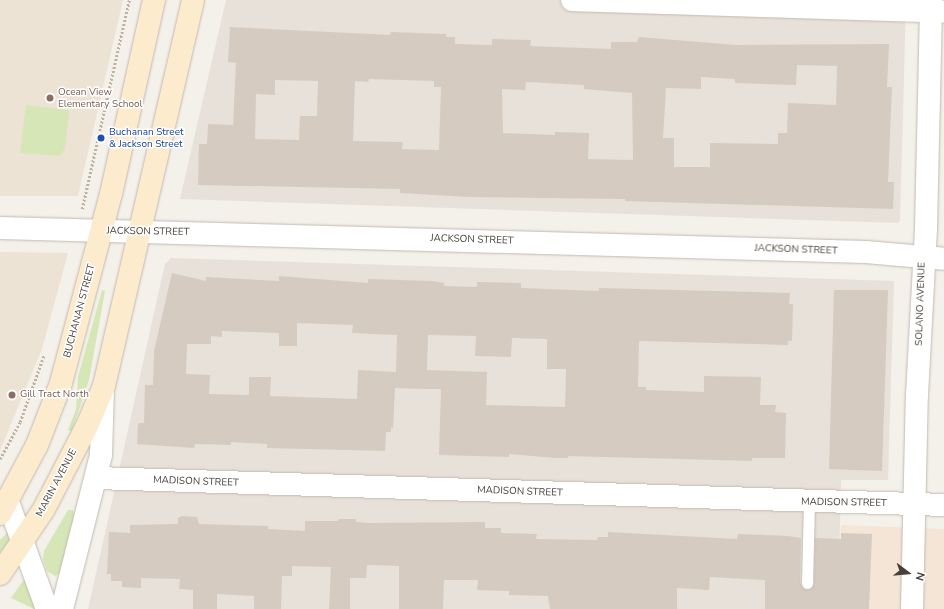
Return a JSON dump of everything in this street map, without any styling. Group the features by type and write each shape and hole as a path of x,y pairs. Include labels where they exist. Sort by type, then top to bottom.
{"main road":[{"name":"BUCHANAN STREET","path":"4,508 37,445 58,390 77,327 101,231 154,0"},
{"path":"104,386 193,0"},
{"name":"MARIN AVENUE","path":"0,574 44,509 72,456 104,386"}],"street":[{"path":"572,0 935,8"},
{"name":"SOLANO AVENUE","path":"912,609 915,504 933,258 926,228 935,8"},
{"name":"JACKSON STREET","path":"0,228 866,252 933,258"},
{"path":"62,609 101,455 104,386"},
{"name":"MADISON STREET","path":"96,478 809,502 944,505"},
{"name":"BUCHANAN STREET","path":"4,508 23,542 47,609"}],"lane":[{"path":"807,583 809,502"}],"path":[{"path":"78,230 85,187 129,0"},
{"path":"0,459 20,422 46,350"}],"shaded area":[{"name":"Ocean View Elementary School","path":"0,0 123,0 78,196 0,196"},
{"path":"226,0 906,0 900,221 898,223 180,199"},
{"name":"Gill Tract North","path":"0,252 68,253 42,349 0,451"},
{"path":"171,258 894,281 888,480 841,480 838,609 88,609 165,264"},
{"path":"841,525 944,529 944,609 838,609"}],"green space":[{"path":"26,105 69,110 65,148 60,156 20,153"},
{"path":"102,290 105,291 89,380 72,431 68,430 76,409 78,377"},
{"path":"68,510 73,510 75,516 61,572 55,576 47,571 43,559 44,551"},
{"path":"8,532 11,538 0,553 0,540"},
{"path":"25,578 35,608 34,609 11,598"}],"building":[{"path":"230,27 390,35 391,32 446,34 446,37 455,37 455,44 492,45 492,39 531,40 530,46 611,49 611,42 637,42 639,37 735,45 889,44 887,87 892,87 888,182 894,182 893,209 625,201 625,199 468,197 400,193 400,189 198,185 199,144 207,144 208,124 233,125 236,63 228,62","holes":["797,65 837,66 836,105 788,103 787,133 778,133 778,144 710,143 710,167 674,167 674,138 663,138 666,88 701,89 701,77 735,79 735,83 796,85","369,79 434,81 434,87 441,87 439,150 402,149 403,142 353,141 355,81 368,82","275,80 318,81 317,116 300,116 299,140 255,139 256,94 275,95","526,82 584,85 584,89 632,93 633,160 588,159 589,133 555,132 555,135 503,133 502,89 525,90"]},
{"path":"172,273 206,281 206,277 279,281 279,276 368,283 368,279 431,281 444,283 444,286 477,287 477,282 521,283 521,288 599,291 599,288 790,293 789,304 793,304 792,341 788,341 788,345 639,341 638,387 646,387 646,390 704,392 704,376 761,377 760,405 776,405 775,412 786,413 785,458 752,458 752,461 568,456 568,458 556,458 509,454 509,457 439,455 441,389 395,388 393,428 391,427 391,432 386,432 385,451 267,448 267,444 231,442 231,445 195,444 194,448 137,444 138,423 144,423 145,385 153,385 154,351","holes":["297,323 353,325 352,333 397,335 396,372 358,370 357,399 270,396 271,377 249,377 249,395 209,394 210,375 186,374 187,344 211,344 211,336 222,337 222,331 279,333 279,346 297,346","428,335 476,336 475,356 511,357 512,338 547,339 547,369 566,369 565,407 486,405 487,372 427,370"]},
{"path":"834,290 888,290 882,471 829,469"},
{"path":"182,516 197,517 199,524 268,526 268,529 305,531 305,521 338,521 338,519 356,519 356,522 368,523 485,522 485,528 501,528 501,533 537,534 536,539 597,540 598,537 608,537 608,532 737,539 738,534 788,536 801,538 800,583 806,590 814,584 815,538 841,539 841,533 872,534 869,609 765,609 765,580 710,577 709,590 677,588 677,609 550,609 548,596 509,595 509,591 477,590 478,580 444,580 443,609 399,609 399,566 367,565 366,578 350,578 350,609 329,609 331,567 292,566 292,576 282,576 281,609 254,609 254,596 217,594 217,609 193,609 193,590 179,589 180,579 141,578 141,588 122,587 122,581 111,581 111,574 107,574 109,532 130,533 130,525 178,524 178,518"}],"place":[{"name":"Ocean View Elementary School","path":"50,98"},
{"name":"Buchanan Street & Jackson Street","path":"101,138"},
{"name":"Gill Tract North","path":"12,395"}]}
